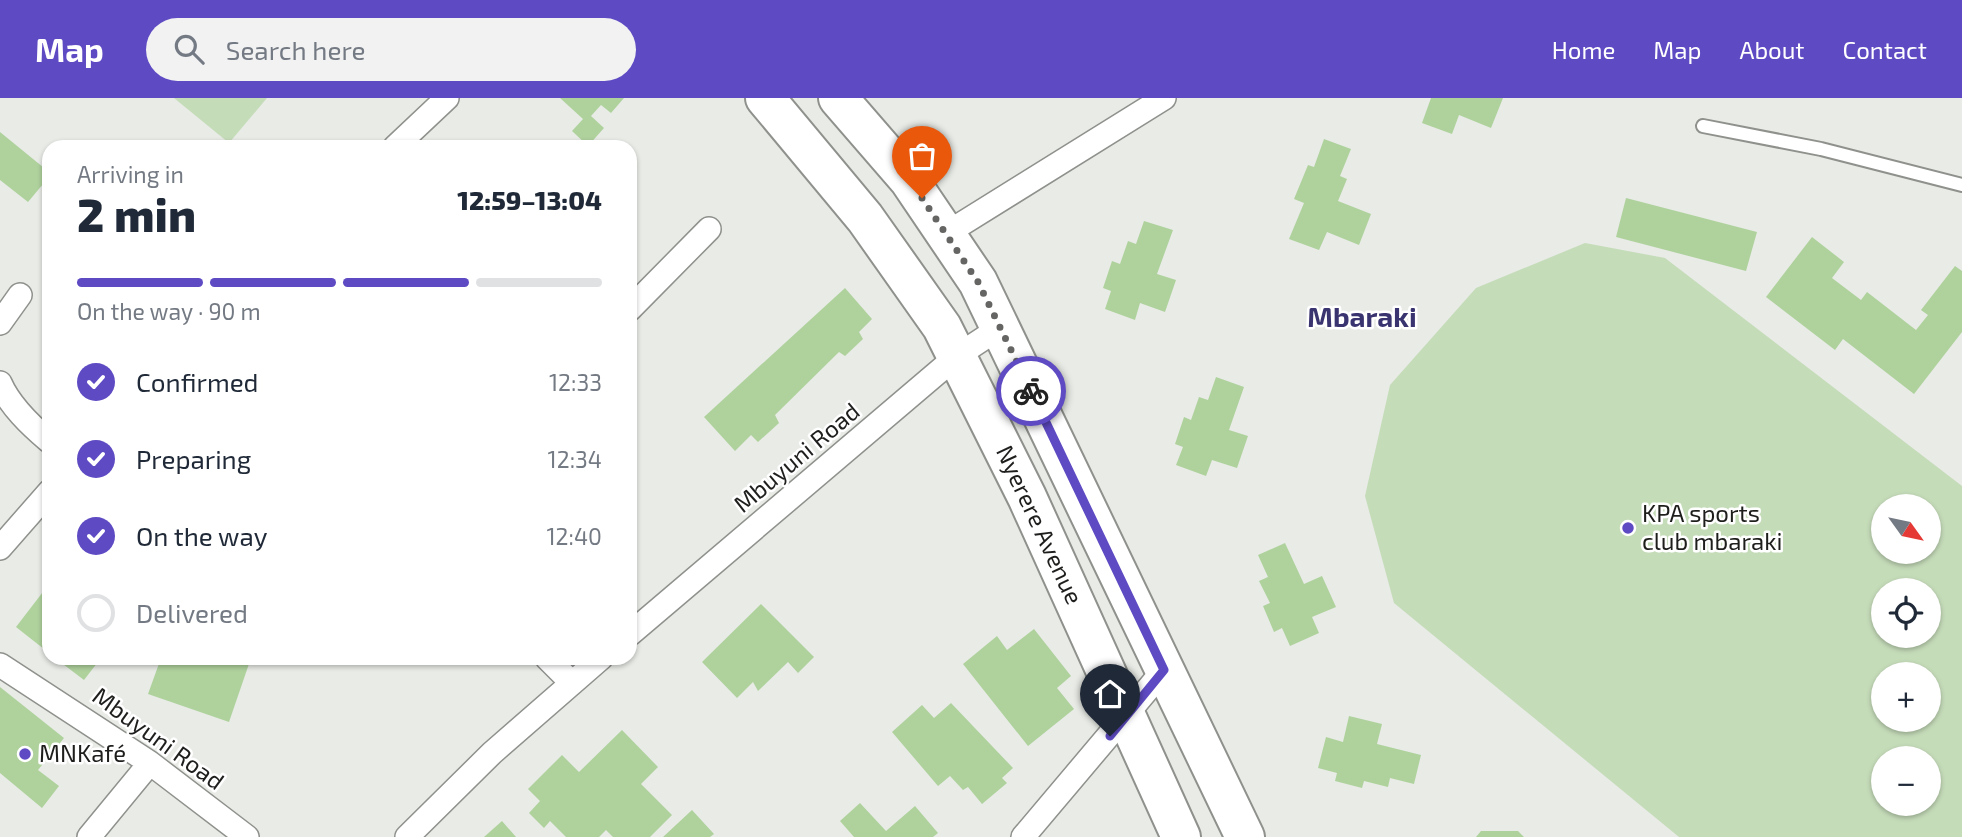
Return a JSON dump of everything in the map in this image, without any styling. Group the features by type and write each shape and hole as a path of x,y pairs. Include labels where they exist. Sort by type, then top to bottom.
{"highway":[{"name":"Nyerere Avenue","path":"765,98 865,218 920,293 957,356 1027,497 1181,837"},
{"name":"Nyerere Avenue","path":"838,98 909,180 947,233 1001,327 1245,837"},
{"path":"865,218 909,180"},
{"path":"1158,786 1191,837"}],"street":[{"path":"402,140 447,98"},
{"path":"947,233 1164,98"},
{"path":"637,302 709,229"},
{"path":"0,323 20,295"},
{"name":"Mbuyuni Road","path":"637,628 957,356 1001,327"},
{"path":"0,383 13,405 42,434"},
{"path":"0,548 42,500"},
{"name":"Mbuyuni Road","path":"0,665 150,763 247,837"},
{"path":"554,665 572,683"},
{"path":"407,837 492,753 593,665"},
{"path":"1023,837 1164,670"},
{"path":"89,837 150,763"}],"lane":[{"path":"1703,127 1821,149 1962,185"}],"green space":[{"path":"174,98 267,98 232,140 225,140"},
{"name":"KPA sports club mbaraki","path":"1585,243 1665,258 1962,486 1962,837 1679,837 1394,603 1365,496 1390,385 1476,288"}],"building":[{"path":"560,98 624,98 611,113 601,105 591,116 604,128 593,140 582,140 572,131 583,119"},
{"path":"1431,98 1503,98 1491,128 1459,115 1452,134 1422,123"},
{"path":"0,132 42,166 42,185 28,202 0,180"},
{"path":"1324,139 1351,149 1340,176 1347,179 1338,201 1371,214 1359,245 1327,232 1319,250 1289,239 1304,203 1294,199 1308,165 1314,167"},
{"path":"1626,198 1757,232 1746,271 1616,237"},
{"path":"1144,221 1173,230 1157,274 1176,280 1165,312 1140,303 1135,320 1105,309 1111,291 1103,288 1112,261 1120,264 1128,241 1136,244"},
{"path":"1812,237 1844,262 1832,278 1861,300 1867,292 1916,330 1928,315 1921,310 1955,266 1962,271 1962,332 1914,394 1843,339 1835,350 1766,297"},
{"path":"845,288 872,319 859,332 863,339 845,356 839,352 775,415 779,423 758,442 751,435 735,451 704,417"},
{"path":"1216,377 1244,387 1229,430 1248,436 1237,468 1212,460 1206,476 1176,465 1183,447 1175,444 1184,417 1191,420 1199,397 1208,400"},
{"path":"1285,543 1304,584 1322,576 1336,607 1312,617 1319,633 1290,646 1282,628 1274,632 1263,606 1270,603 1259,581 1268,577 1258,555"},
{"path":"42,593 42,647 16,627"},
{"path":"761,604 814,657 798,673 788,662 758,691 753,682 737,698 702,662"},
{"path":"1034,629 1071,676 1057,688 1074,709 1028,746 963,664 997,636 1007,650"},
{"path":"64,665 96,665 84,680"},
{"path":"158,665 249,665 229,722 148,694"},
{"name":"MNKafé","path":"0,687 64,738 38,770 59,786 42,808 0,773"},
{"path":"951,703 1013,768 1002,778 1007,783 982,804 968,787 963,790 950,776 938,786 892,732 922,705 934,718"},
{"path":"1349,716 1382,724 1377,744 1421,755 1414,784 1390,778 1388,787 1364,781 1362,788 1335,781 1337,773 1318,768 1326,737 1343,742"},
{"path":"622,730 658,767 641,784 672,815 650,837 613,837 606,830 599,837 566,837 550,821 544,828 529,813 540,801 528,789 562,755 579,772"},
{"path":"860,803 886,831 915,806 938,833 933,837 854,837 840,821"},
{"path":"692,810 714,834 710,837 663,837"},
{"path":"502,821 516,837 484,837"},
{"path":"1481,831 1518,831 1524,837 1476,837"}],"way so far":[{"path":"922,198 978,282 1031,391"}],"place":[{"name":"KPA sports club mbaraki","path":"1628,528"},
{"name":"MNKafé","path":"25,754"}],"district":[{"name":"Mbaraki","path":"1362,317"}],"route":[{"path":"1031,391 1164,670 1110,736"}]}
